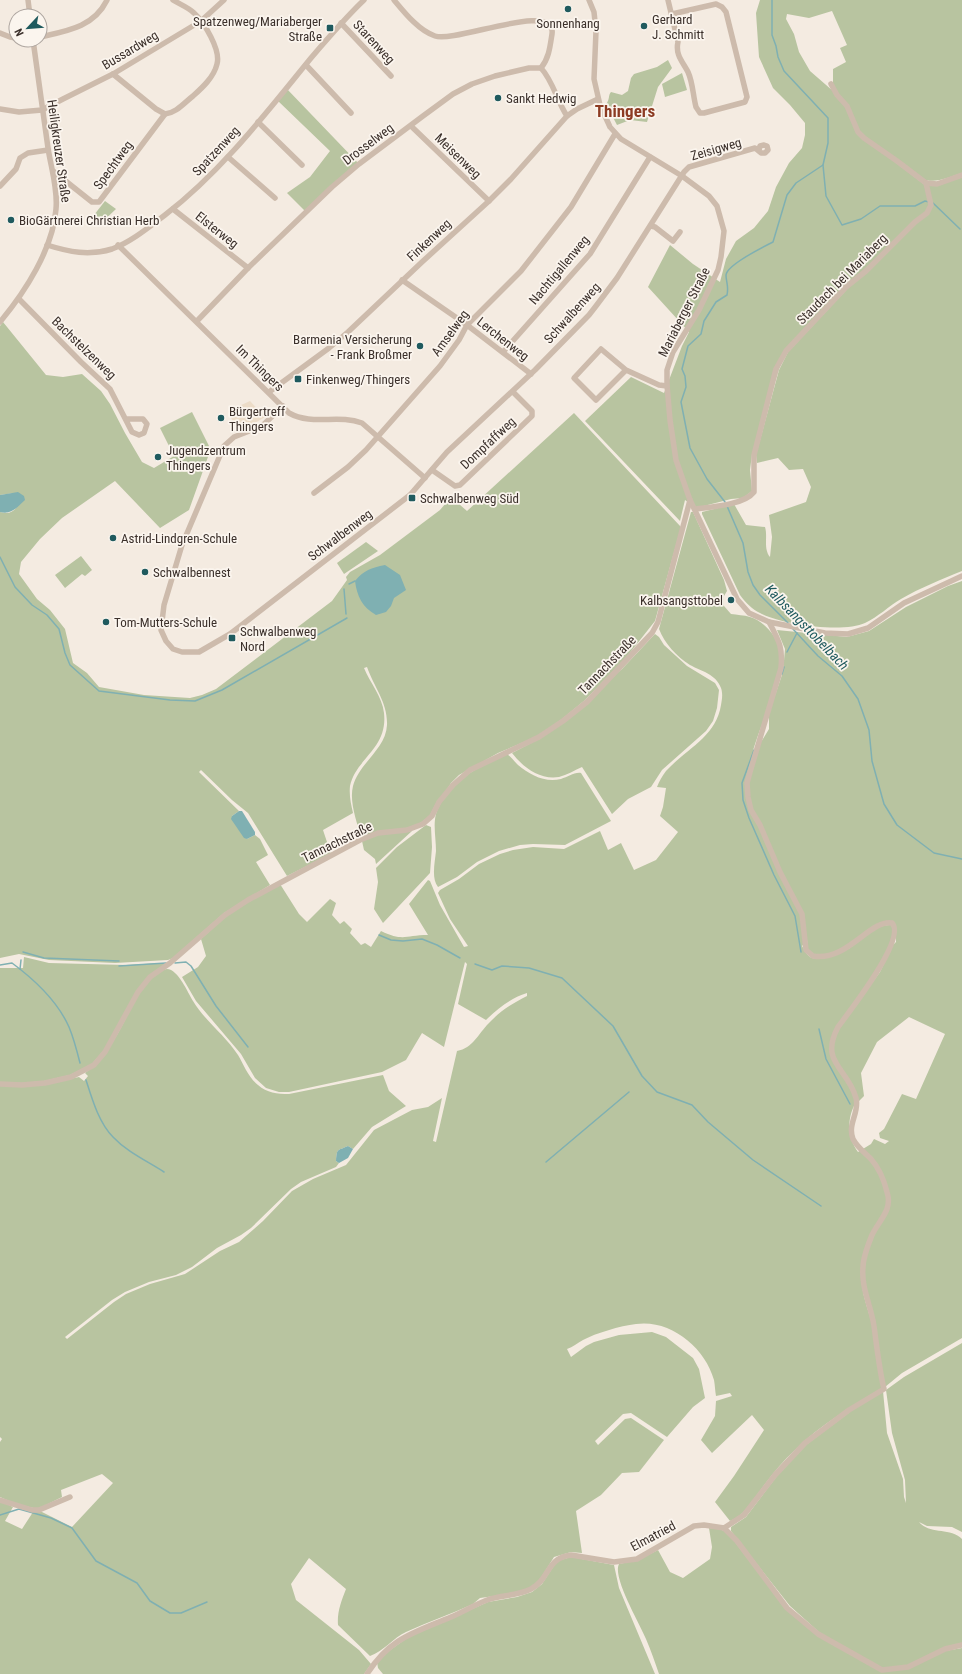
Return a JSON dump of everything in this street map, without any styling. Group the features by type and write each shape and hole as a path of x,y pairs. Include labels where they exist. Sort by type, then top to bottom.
{"street":[{"path":"48,36 62,33 84,25 94,18 103,8 107,0"},
{"path":"113,74 156,109 165,114 176,110 199,90 212,76 217,65 217,51 201,21 192,11 173,0"},
{"name":"Bussardweg","path":"42,110 113,74 201,21 224,0"},
{"path":"394,0 414,22 435,36 442,37 455,35 518,17 532,16 547,19 552,28 550,50 546,62 541,68 546,73 567,116"},
{"name":"Mariaberger Straße","path":"590,0 594,12 596,30 594,79 598,98 606,118 615,134 682,176 709,196 716,206 724,231 724,240 718,270 699,310 673,352 667,370 667,386 676,460 690,500 737,599 749,613 769,622 841,634 858,632 868,628 904,603 962,576"},
{"path":"668,0 678,42 677,47 680,60 688,71 696,107 700,112 704,113 745,102 747,99 726,12 722,6 716,4 672,14"},
{"name":"Spatzenweg","path":"47,245 71,252 86,254 108,250 137,236 173,209 197,188 228,157 360,1"},
{"name":"Starenweg","path":"341,23 391,76"},
{"name":"Heiligkreuzer Straße","path":"0,322 19,299 47,245 53,228 56,208 34,48"},
{"path":"306,65 352,114"},
{"name":"Drosselweg","path":"197,321 248,268 332,187 359,164 453,94 472,84 496,76 529,68 541,68"},
{"path":"831,84 837,95 847,106 858,132 864,138 926,183 937,184"},
{"name":"Finkenweg","path":"269,392 343,336 489,201 511,179 567,116 598,98"},
{"path":"0,109 19,112 42,110"},
{"name":"Spechtweg","path":"52,171 92,202 99,202 165,114"},
{"path":"258,122 302,165"},
{"name":"Meisenweg","path":"411,126 489,201"},
{"name":"Amselweg","path":"314,493 348,467 366,450 440,366 459,340 467,325 521,271 571,207 615,134"},
{"name":"Zeisigweg","path":"682,176 689,167 755,148 759,150"},
{"path":"0,186 16,169 20,158 28,153 48,150"},
{"path":"228,157 275,198"},
{"name":"Nachtigallenweg","path":"503,352 590,254 650,157"},
{"path":"926,190 937,184 962,175"},
{"name":"Schwalbenweg","path":"283,406 262,426 244,432 229,440 224,446 214,468 182,545 164,605 161,630 166,641 174,649 182,652 199,652 230,634 410,495 447,452 513,392 589,315 617,278 682,176"},
{"name":"Staudach bei Mariaberg","path":"695,509 743,500 751,496 754,492 754,455 776,370 786,351 846,287 871,266 915,222 927,213 931,205 926,190 926,183"},
{"name":"Elsterweg","path":"173,209 248,268"},
{"path":"651,226 656,227 673,241 680,232"},
{"name":"Im Thingers","path":"118,245 289,413 303,419 353,420 362,423 425,478"},
{"name":"Lerchenweg","path":"402,280 467,325 531,374"},
{"name":"Bachstelzenweg","path":"19,299 110,389 126,419"},
{"path":"626,370 596,400 574,378 601,349 626,370 659,385 667,386"},
{"name":"Dompfaffweg","path":"432,470 455,486 460,485 532,416 532,411 513,392"},
{"name":"Tannachstraße","path":"0,1084 22,1085 45,1083 71,1077 94,1065 105,1052 144,984 225,915 248,900 360,840 378,833 407,830 423,824 432,816 439,802 460,777 470,770 538,737 587,702 655,628 671,575 690,500"},
{"path":"769,622 781,645 781,668 747,783 748,797 754,816 760,825 780,872 802,914 806,950 813,956 832,955 850,947 867,933 884,924 892,923 895,927 895,933 887,954 878,971 833,1035 830,1048 833,1057 856,1097 858,1106 851,1124 851,1132 854,1140 872,1161 882,1177 888,1193 889,1206 868,1245 864,1258 862,1275 866,1299 874,1327 876,1353 884,1389 849,1410 805,1443 775,1475 744,1515 723,1527 737,1540 788,1608 818,1634 882,1670 895,1670 908,1667 945,1649 962,1645"},
{"path":"0,1500 32,1510 39,1510 70,1497"},
{"name":"Elmatried","path":"367,1674 380,1655 406,1635 488,1600 516,1595 530,1589 541,1582 550,1566 556,1559 563,1556 571,1555 619,1562 637,1559 694,1526 723,1527"}],"green space":[{"path":"760,0 962,0 962,173 932,181 922,179 857,133 925,185 962,177 962,571 916,591 870,621 855,626 828,627 797,624 782,621 754,610 740,595 702,512 734,504 746,525 765,527 766,546 770,557 772,537 769,515 806,502 811,487 803,469 789,470 778,458 757,463 756,455 779,370 788,352 850,286 923,214 785,350 752,454 750,470 752,491 743,498 731,499 696,508 685,500 680,521 585,421 631,377 664,393 689,332 648,287 670,245 693,264 720,282 726,259 736,241 754,228 768,211 776,187 789,163 802,148 805,135 805,123 773,88 759,57 756,13","holes":["832,11 847,45 840,48 846,62 833,69 833,91 810,71 799,52 794,34 786,19 787,14 809,18"]},
{"path":"668,60 672,68 658,87 647,122 630,120 617,125 606,104 611,92 622,95 628,91 631,78 634,74 657,67"},
{"path":"682,73 687,90 665,97 662,84"},
{"path":"286,88 359,164 306,212 287,193 310,177 330,151 277,100"},
{"path":"105,201 116,209 99,225 94,215"},
{"path":"3,322 46,375 63,377 82,374 101,391 110,404 142,462 154,468 174,456 160,428 192,412 209,446 209,454 189,510 160,528 115,481 62,518 40,539 21,562 19,574 37,599 50,610 65,629 73,663 87,673 99,687 144,695 190,698 216,689 332,601 347,580 346,577 350,572 380,555 440,510 451,497 467,511 574,413 681,527 655,621 625,659 585,700 538,736 498,753 459,775 451,783 430,816 416,826 361,837 352,799 353,786 361,770 382,741 387,725 387,717 383,702 367,667 364,668 381,701 384,713 384,725 377,745 353,776 350,786 350,800 353,813 323,830 331,854 287,876 248,813 232,800 201,770 199,772 239,811 232,816 247,839 255,835 260,839 268,855 256,862 270,885 224,913 173,958 168,960 115,963 49,960 19,954 0,958 0,512 10,512 17,507 14,493 0,495 0,326"},
{"path":"691,512 693,512 724,580 727,591 724,596 724,606 731,614 748,616 760,622 774,636 779,647 780,663 775,688 753,751 769,729 769,713 783,672 785,649 777,630 847,637 869,631 906,607 948,586 962,581 962,1338 902,1373 885,1387 874,1319 866,1290 864,1276 865,1260 873,1236 869,1237 862,1261 861,1276 863,1292 872,1324 877,1364 882,1388 837,1416 815,1432 783,1462 750,1505 741,1515 736,1518 730,1521 715,1502 764,1430 752,1415 712,1453 701,1440 715,1416 716,1401 732,1396 730,1393 716,1396 714,1380 703,1357 694,1346 673,1331 661,1326 649,1324 623,1326 595,1335 567,1349 571,1357 594,1342 619,1335 652,1332 666,1337 693,1358 699,1369 705,1398 693,1407 667,1437 631,1413 623,1414 595,1441 598,1445 625,1419 631,1418 664,1440 639,1472 622,1473 601,1495 576,1511 582,1553 571,1552 554,1557 539,1581 530,1588 515,1593 480,1598 473,1604 406,1632 380,1651 370,1656 338,1625 339,1611 346,1589 309,1558 291,1584 296,1600 359,1650 371,1664 364,1674 0,1674 0,1501 13,1507 5,1521 22,1529 33,1512 42,1512 72,1527 113,1483 102,1474 61,1490 62,1497 38,1509 16,1504 0,1497 0,1442 2,1439 0,1437 0,1086 40,1084 79,1077 84,1081 88,1076 85,1073 112,1044 145,984 158,972 167,969 171,970 179,977 203,1015 233,1048 246,1071 258,1085 265,1090 289,1094 383,1075 389,1091 406,1106 372,1127 353,1149 348,1146 338,1150 336,1161 339,1163 336,1167 301,1182 291,1189 251,1228 241,1235 217,1248 192,1267 176,1275 149,1282 125,1292 112,1300 65,1337 67,1339 126,1294 150,1284 185,1274 220,1251 239,1242 263,1221 292,1191 313,1179 346,1165 374,1130 412,1110 428,1107 442,1098 433,1141 436,1142 457,1051 471,1044 493,1019 517,1001 527,996 527,993 505,1004 486,1020 458,1004 467,964 465,962 444,1047 422,1033 406,1060 382,1072 289,1092 279,1092 266,1088 255,1078 241,1054 196,1001 182,977 198,967 206,956 201,939 226,916 280,884 299,914 307,922 330,899 336,903 332,915 340,924 344,921 352,929 350,933 361,945 365,943 371,947 381,931 400,937 428,935 409,904 428,880 430,881 440,905 464,947 468,946 450,919 438,893 440,890 459,879 479,864 500,854 513,850 533,847 564,849 600,831 608,850 621,843 634,870 656,860 678,832 660,816 666,788 657,787 666,771 699,742 713,726 718,716 722,696 721,688 716,679 680,658 668,645 659,629","holes":["887,921 896,925 896,942 893,945 880,972 835,1034 833,1033 836,1027 880,965 892,939 894,927 891,925 885,925 874,929 850,948 829,957 818,959 812,958 807,954 802,946 807,940 808,949 814,955 831,953","909,1017 945,1034 916,1099 902,1094 884,1129 879,1133 880,1138 889,1141 885,1144 874,1139 871,1144 858,1152 851,1139 849,1126 854,1105 858,1099 859,1101 864,1096 861,1073 877,1042"]},
{"path":"366,542 378,551 344,574 337,563"},
{"path":"81,556 92,570 85,576 82,574 65,588 55,575"},
{"path":"655,634 664,645 687,666 715,683 719,690 717,708 713,721 706,731 662,770 651,787 628,799 612,814 582,767 559,777 552,777 538,774 526,768 516,758 512,753 539,739 622,669"},
{"path":"507,754 523,769 544,779 555,780 576,773 581,773 611,821 565,845 520,845 499,851 477,862 457,877 438,887 434,875 436,851 435,823 436,814 441,802 455,784 465,776"},
{"path":"426,825 431,827 432,847 430,873 383,923 374,909 378,882 376,868 397,847"},
{"path":"412,831 376,864 375,859 364,850 362,841 377,835"},
{"path":"24,957 49,963 126,965 166,964 149,976 104,1050 92,1064 70,1075 44,1081 22,1083 0,1082 0,968 23,968"},
{"path":"962,1343 962,1532 952,1527 927,1526 919,1522 934,1530 952,1533 962,1539 962,1644 945,1651 962,1648 962,1674 659,1674 646,1639 619,1579 619,1564 638,1560 658,1550 670,1572 683,1578 710,1559 712,1547 709,1528 720,1529 726,1532 735,1542 786,1609 819,1632 790,1606 731,1531 731,1527 746,1517 777,1476 806,1445 850,1411 883,1391 887,1433 903,1479 904,1497 906,1503 905,1480 892,1433 886,1390 904,1377"},
{"path":"571,1557 614,1565 619,1588 655,1674 383,1674 378,1668 377,1662 382,1656 407,1638 488,1602 517,1597 532,1592 542,1584 557,1561"}],"shaded area":[{"path":"250,401 265,417 250,426 236,428 228,411"}],"water":[{"path":"18,492 24,496 25,500 17,508 11,511 4,513 0,512 0,495"},
{"path":"385,565 400,575 406,590 394,598 391,606 386,612 376,615 371,612 361,601 357,592 355,581 368,570"},
{"path":"239,811 242,811 255,832 255,835 247,839 244,838 231,819 232,816"},
{"path":"348,1146 353,1149 348,1158 339,1163 336,1161 337,1152"}],"waterway":[{"name":"Kalbsangsttobelbach","path":"725,502 707,479 690,448 681,402 686,387 685,376 682,369 688,346 701,334 704,321 716,302 727,295 728,289 726,275 732,266 773,242 787,195 796,183 823,165 828,143 828,118 784,71 778,57 772,35 772,0"},
{"path":"823,165 826,196 842,225 861,219 880,206 915,206 925,201 929,202"},
{"path":"933,203 960,229"},
{"name":"Kalbsangsttobelbach","path":"727,506 743,543 748,572 753,585 760,595 788,623"},
{"path":"0,557 15,587 32,605 47,615 59,629 65,653 70,665 99,691 170,700 195,701 222,690 347,618"},
{"path":"349,584 355,581"},
{"path":"344,589 346,614"},
{"name":"Kalbsangsttobelbach","path":"793,629 818,656 842,676 858,699 869,730 872,761 884,804 897,825 934,853 962,859"},
{"path":"787,652 797,633"},
{"path":"782,674 784,667"},
{"path":"754,750 742,783 743,800 749,818 774,875 795,916 801,952"},
{"path":"379,935 391,940 403,941 422,939 437,945 460,958"},
{"path":"23,952 44,958 119,961"},
{"path":"20,969 21,960"},
{"path":"175,963 186,962 191,966 216,1006 248,1047"},
{"path":"0,965 12,963 29,976 52,999 69,1027 80,1063"},
{"path":"119,966 166,963"},
{"path":"475,964 492,970 502,966 529,968 562,978 613,1026 642,1076 657,1092 692,1105 708,1122 753,1160 821,1206"},
{"path":"819,1029 826,1059 850,1104"},
{"path":"86,1080 96,1110 104,1125 113,1137 137,1156 164,1172"},
{"path":"546,1162 629,1092"},
{"path":"0,1515 19,1509 51,1518 72,1528 96,1561 137,1583 150,1601 170,1613 181,1613 207,1602"}],"place":[{"name":"Sonnenhang","path":"568,9"},
{"name":"Gerhard J. Schmitt","path":"644,26"},
{"name":"Spatzenweg/Mariaberger Straße","path":"330,28"},
{"name":"Sankt Hedwig","path":"498,98"},
{"name":"BioGärtnerei Christian Herb","path":"11,220"},
{"name":"Barmenia Versicherung - Frank Broßmer","path":"420,346"},
{"name":"Finkenweg/Thingers","path":"298,379"},
{"name":"Bürgertreff Thingers","path":"221,418"},
{"name":"Jugendzentrum Thingers","path":"158,457"},
{"name":"Schwalbenweg Süd","path":"412,498"},
{"name":"Astrid-Lindgren-Schule","path":"113,538"},
{"name":"Schwalbennest","path":"145,572"},
{"name":"Kalbsangsttobel","path":"731,600"},
{"name":"Tom-Mutters-Schule","path":"106,622"},
{"name":"Schwalbenweg Nord","path":"232,638"}],"district":[{"name":"Thingers","path":"625,111"}]}
